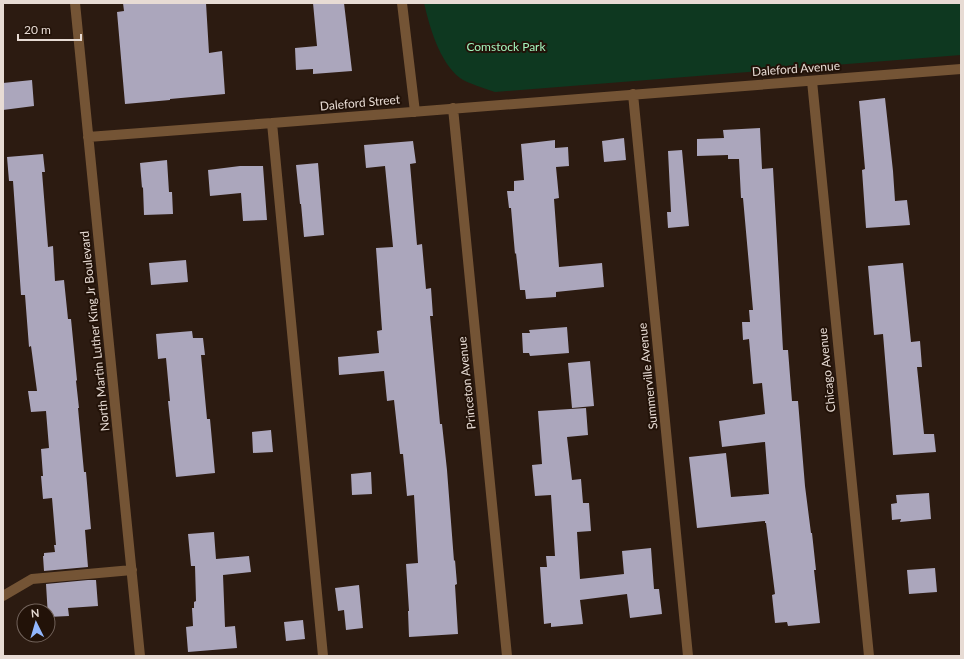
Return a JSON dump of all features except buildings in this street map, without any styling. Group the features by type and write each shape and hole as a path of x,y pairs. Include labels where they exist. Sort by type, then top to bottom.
{"street":[{"name":"North Martin Luther King Jr Boulevard","path":"75,3 140,656"},
{"path":"402,3 414,112"},
{"name":"Daleford Avenue","path":"633,94 961,69"},
{"name":"Chicago Avenue","path":"812,81 869,656"},
{"name":"Daleford Street","path":"88,137 633,94"},
{"name":"Summerville Avenue","path":"633,94 688,656"},
{"name":"Princeton Avenue","path":"453,108 507,656"},
{"path":"272,123 323,656"},
{"path":"3,596 32,579 132,570"}],"green space":[{"name":"Comstock Park","path":"424,3 961,3 961,55 495,92 463,80 446,63 436,44"}]}
